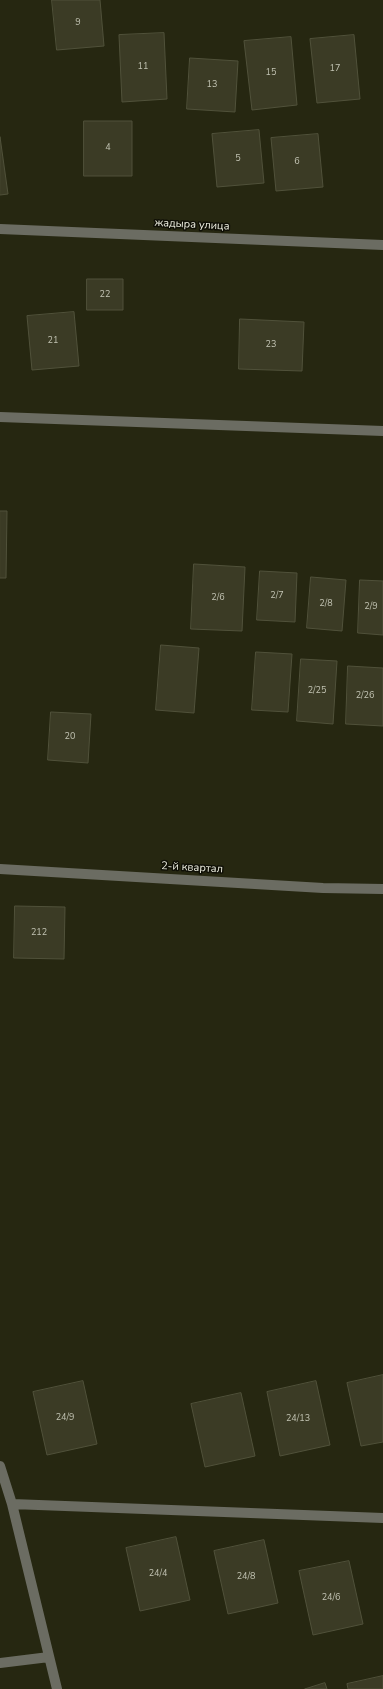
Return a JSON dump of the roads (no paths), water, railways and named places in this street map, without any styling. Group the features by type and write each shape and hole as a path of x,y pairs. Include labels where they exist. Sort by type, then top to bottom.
{"street":[{"name":"жадыра улица","path":"0,229 383,245"},
{"path":"0,417 383,431"},
{"name":"2-й квартал","path":"0,869 315,887 383,889"},
{"path":"0,1466 12,1504 57,1689"},
{"path":"12,1504 383,1518"},
{"path":"0,1663 49,1656"}]}
